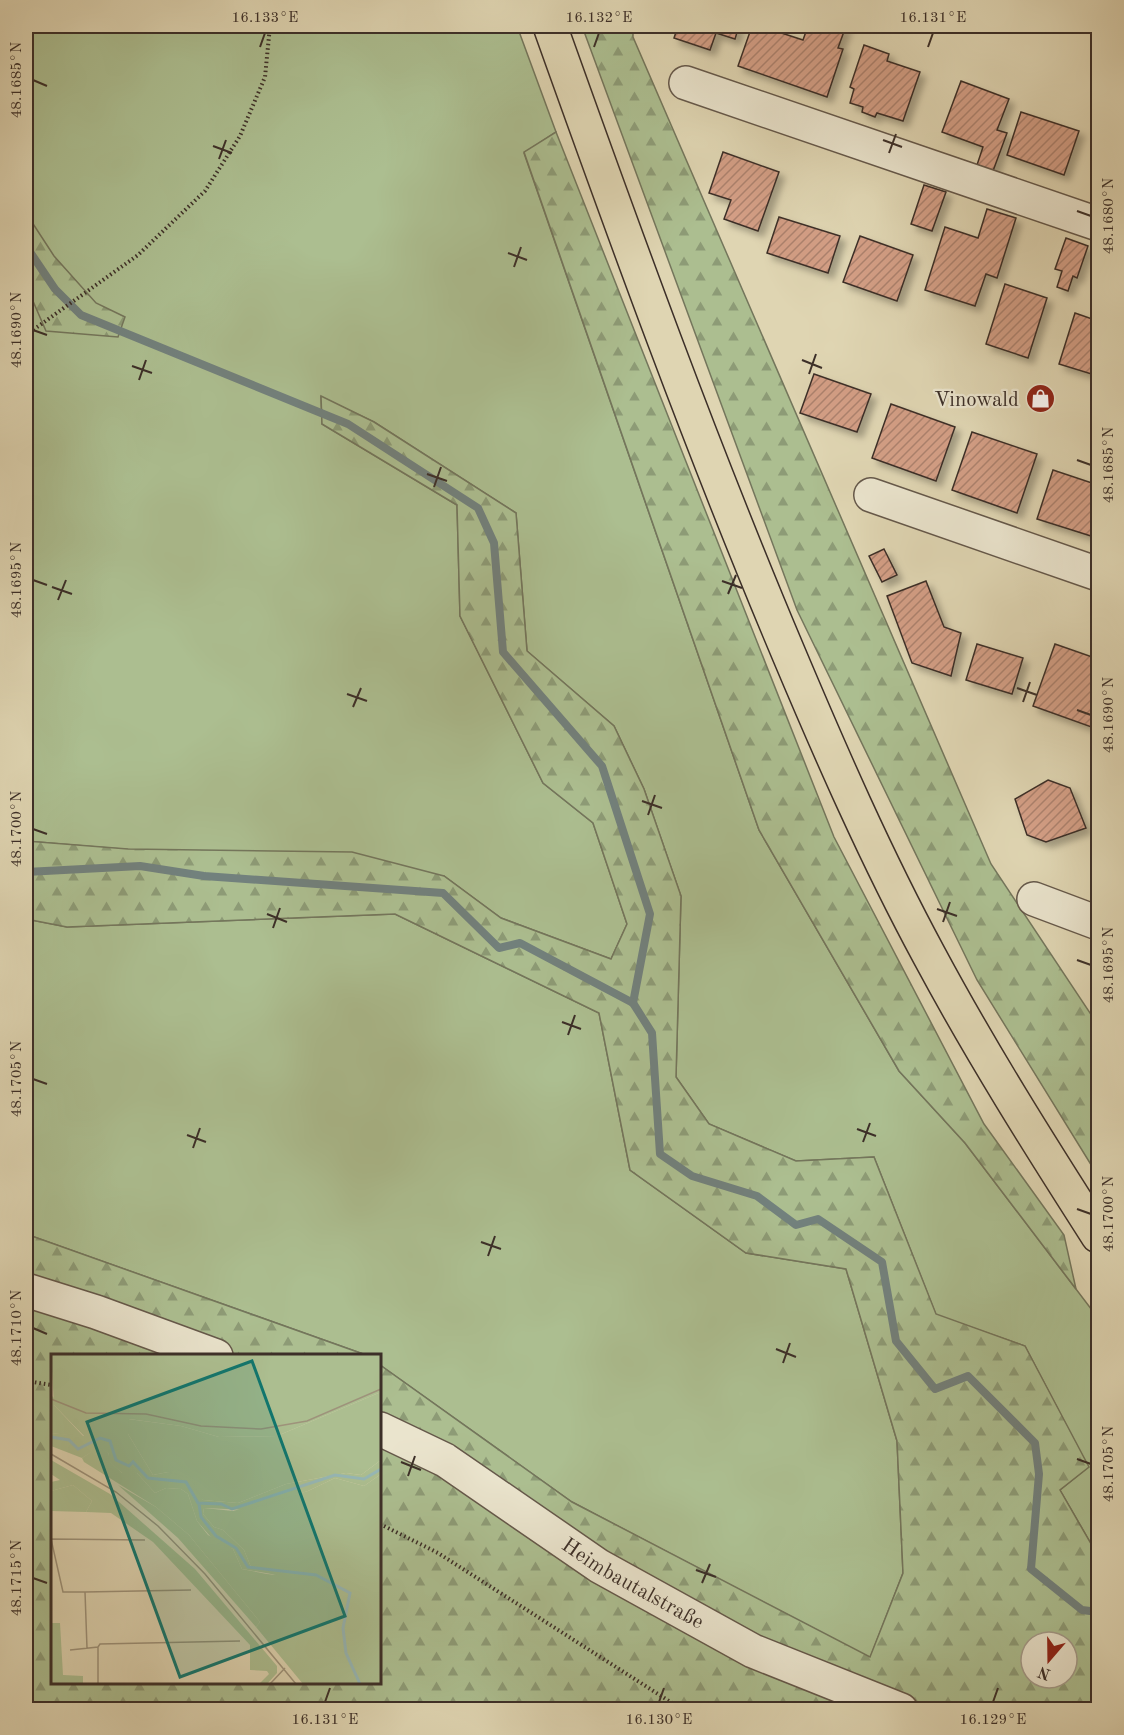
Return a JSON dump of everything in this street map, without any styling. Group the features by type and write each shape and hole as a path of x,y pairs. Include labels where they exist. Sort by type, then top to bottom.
{"main road":[{"path":"550,26 669,354 750,563 836,764 928,954 970,1031 1098,1236"}],"street":[{"path":"686,82 1098,224"},
{"path":"871,495 1098,574"},
{"path":"1034,899 1098,923"},
{"path":"26,1290 96,1312 211,1354"},
{"name":"Heimbautalstraße","path":"381,1429 445,1460 599,1566 753,1651 901,1710"}],"path":[{"path":"26,335 138,255 205,191 240,136 265,77 270,26"},
{"path":"26,1381 51,1385"},
{"path":"381,1524 438,1553 682,1710"}],"green space":[{"path":"26,26 517,26 556,132 524,153 759,830 899,1071 965,1143 1098,1318 1098,1556 1060,1490 1088,1467 1025,1346 936,1315 874,1157 796,1161 709,1124 676,1077 681,896 644,789 614,726 527,651 516,513 374,422 321,397 322,424 457,505 460,616 543,783 593,823 627,924 611,959 501,918 444,876 26,841"},
{"path":"582,26 633,26 633,37 991,864 1098,1025 1098,1176 977,980 797,610"},
{"path":"556,132 834,837 984,1124 1064,1235 1076,1289 965,1143 899,1071 759,830 524,152"},
{"path":"26,213 54,256 96,303 125,317 118,337 46,331 26,285"},
{"path":"321,396 374,422 516,513 527,651 614,726 644,789 681,896 676,1077 709,1124 796,1161 874,1157 936,1314 1025,1346 1089,1467 1060,1490 1098,1556 1098,1709 26,1709 26,1234 363,1354 51,1354 51,1684 381,1684 381,1366 572,1502 870,1657 903,1573 897,1441 846,1269 746,1253 630,1170 599,1013 395,914 67,927 26,919 26,841 128,849 352,852 444,876 501,918 611,959 627,924 593,823 543,783 460,616 457,505 322,424"},
{"path":"395,914 599,1013 630,1170 746,1253 846,1269 897,1441 903,1573 870,1658 572,1502 381,1366 381,1354 363,1354 26,1234 26,919 67,927"}],"building":[{"path":"678,26 739,26 735,39 716,33 710,50 674,38"},
{"path":"752,26 760,26 803,40 808,26 846,26 838,48 843,49 827,97 738,66"},
{"path":"864,45 889,54 887,61 920,72 903,121 877,113 875,117 862,112 863,107 850,103 854,89 850,87"},
{"path":"961,81 1009,99 997,130 1007,133 993,171 977,165 983,147 942,132"},
{"path":"1021,112 1079,131 1064,175 1007,155"},
{"path":"723,152 779,172 758,231 724,219 731,200 709,193"},
{"path":"924,185 946,192 932,231 911,224"},
{"path":"987,209 1016,218 997,278 986,274 975,306 925,290 945,227 978,238"},
{"path":"779,217 840,236 828,273 767,253"},
{"path":"860,236 913,255 897,301 843,282"},
{"path":"1066,238 1088,246 1077,278 1073,276 1068,291 1057,287 1062,271 1055,269"},
{"path":"1005,284 1047,298 1028,358 986,344"},
{"path":"1075,313 1098,321 1098,376 1059,364"},
{"path":"814,374 871,394 857,432 800,413"},
{"path":"891,404 955,427 936,481 872,458"},
{"path":"972,432 1037,454 1017,513 952,490"},
{"path":"1053,470 1098,485 1098,512 1091,536 1037,519"},
{"path":"884,549 897,575 882,582 869,556"},
{"path":"926,581 944,627 961,633 951,676 912,663 887,596"},
{"path":"977,644 1023,658 1012,694 966,680"},
{"path":"1055,644 1098,659 1097,729 1033,706"},
{"path":"1048,780 1070,788 1086,828 1046,842 1027,835 1015,799"}],"waterway":[{"path":"26,246 55,289 81,315 348,424 478,508 494,543 503,652 602,766 650,914 633,1003"},
{"path":"26,872 140,866 204,876 443,893 499,948 520,943 633,1003 652,1033 660,1154 692,1176 757,1196 796,1225 818,1219 882,1262 896,1341 935,1389 968,1376 1035,1443 1039,1474 1031,1569 1082,1610 1098,1612"}],"place":[{"name":"Vinowald","path":"1040,399"}]}
